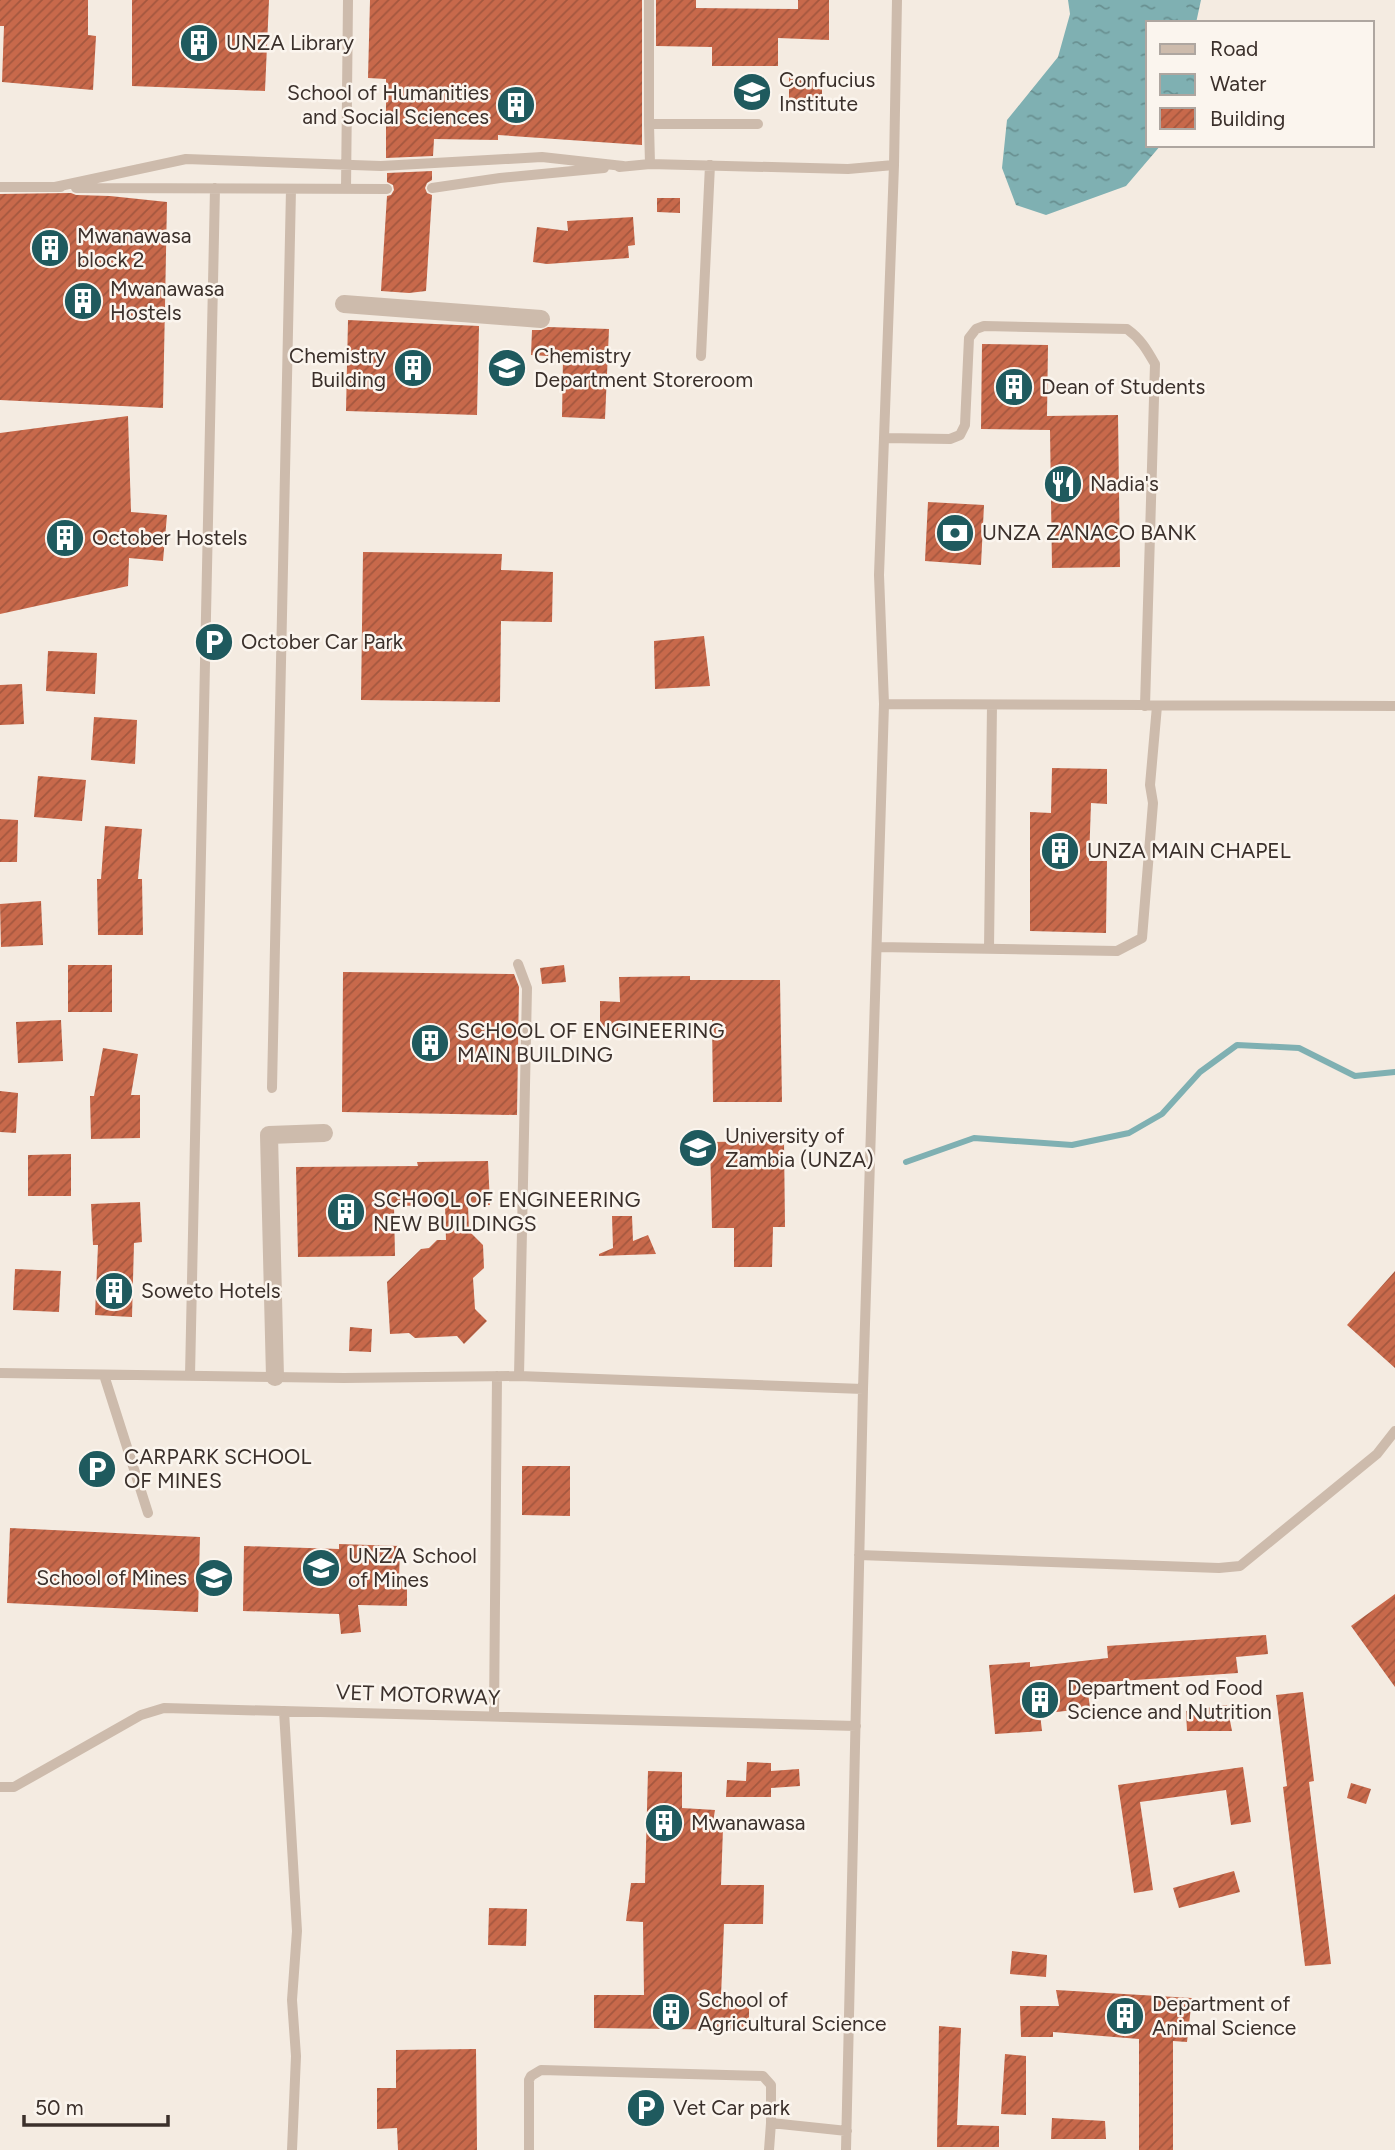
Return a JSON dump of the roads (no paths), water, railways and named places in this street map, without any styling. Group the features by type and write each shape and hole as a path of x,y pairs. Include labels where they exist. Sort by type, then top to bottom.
{"street":[{"path":"344,304 541,319"},
{"path":"275,1377 269,1135 324,1133"}],"lane":[{"path":"346,189 348,0"},
{"path":"649,0 650,163"},
{"path":"846,2150 863,1389 884,704 879,575 894,165 897,0"},
{"path":"649,124 758,124"},
{"path":"55,187 186,159 346,166 542,156 623,166"},
{"path":"432,188 500,178 650,163 848,169 894,165"},
{"path":"701,356 710,165"},
{"path":"0,187 387,189"},
{"path":"190,1376 215,188"},
{"path":"272,1088 291,189"},
{"path":"884,438 950,439 960,435 965,425 969,338 976,329 984,326 1128,329 1136,335 1154,364 1145,706"},
{"path":"884,704 1395,706"},
{"path":"989,949 992,705"},
{"path":"877,947 1117,951 1142,938 1153,803 1150,785 1157,706"},
{"path":"517,964 527,988 519,1376"},
{"path":"0,1373 275,1377 519,1376 863,1389"},
{"path":"104,1375 148,1513"},
{"path":"494,1716 497,1376"},
{"path":"859,1555 1219,1568 1240,1566 1377,1454 1395,1431"},
{"name":"VET MOTORWAY","path":"0,1787 14,1787 141,1715 164,1707 856,1726"},
{"path":"285,1711 297,1931 292,2000 296,2056 292,2150"},
{"path":"529,2150 529,2080 541,2070 763,2076 771,2085 769,2150"},
{"path":"771,2123 847,2131"}],"water":[{"path":"1068,0 1201,0 1196,21 1146,21 1146,147 1159,147 1126,186 1046,215 1016,205 1002,168 1007,120 1058,57 1070,14"}],"waterway":[{"path":"906,1162 974,1138 1072,1145 1129,1133 1162,1114 1200,1072 1237,1045 1299,1048 1355,1076 1395,1072"}],"place":[{"name":"UNZA Library","path":"199,43"},
{"name":"Confucius Institute","path":"752,92"},
{"name":"School of Humanities and Social Sciences","path":"516,105"},
{"name":"Mwanawasa block 2","path":"50,248"},
{"name":"Mwanawasa Hostels","path":"83,301"},
{"name":"Chemistry Building","path":"413,368"},
{"name":"Chemistry Department Storeroom","path":"507,368"},
{"name":"Dean of Students","path":"1014,387"},
{"name":"Nadia's","path":"1063,484"},
{"name":"UNZA ZANACO BANK","path":"955,533"},
{"name":"October Hostels","path":"65,538"},
{"name":"October Car Park","path":"214,642"},
{"name":"UNZA MAIN CHAPEL","path":"1060,851"},
{"name":"SCHOOL OF ENGINEERING MAIN BUILDING","path":"430,1043"},
{"name":"University of Zambia (UNZA)","path":"698,1148"},
{"name":"SCHOOL OF ENGINEERING NEW BUILDINGS","path":"346,1212"},
{"name":"Soweto Hotels","path":"114,1291"},
{"name":"CARPARK SCHOOL OF MINES","path":"97,1469"},
{"name":"UNZA School of Mines","path":"321,1568"},
{"name":"School of Mines","path":"214,1578"},
{"name":"Department od Food Science and Nutrition","path":"1040,1700"},
{"name":"Mwanawasa","path":"664,1823"},
{"name":"School of Agricultural Science","path":"671,2012"},
{"name":"Department of Animal Science","path":"1125,2016"},
{"name":"Vet Car park","path":"646,2108"}]}
